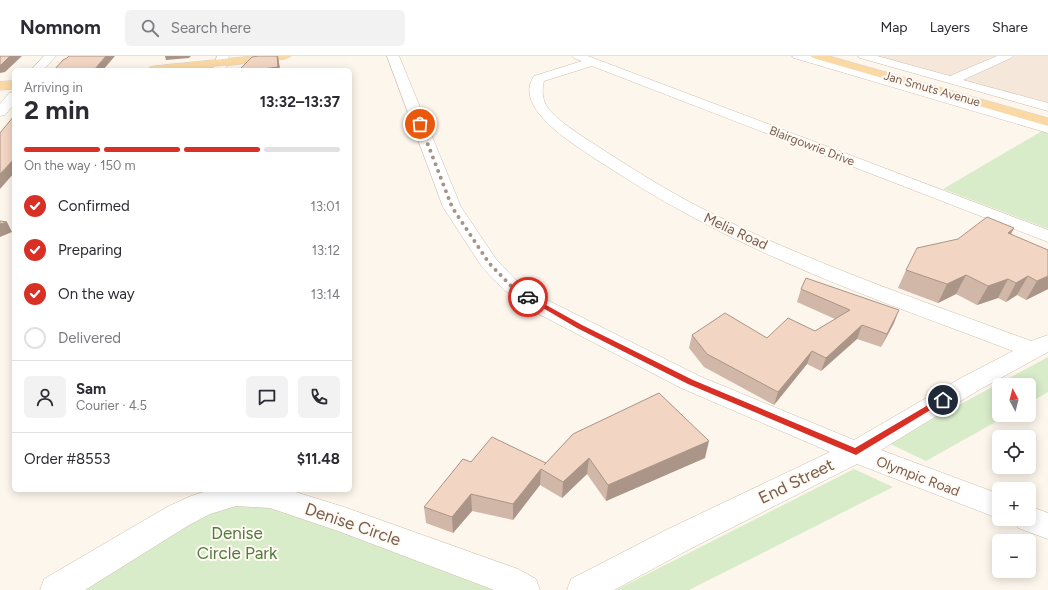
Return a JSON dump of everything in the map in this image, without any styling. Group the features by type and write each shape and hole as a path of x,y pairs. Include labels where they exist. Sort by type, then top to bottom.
{"main road":[{"path":"173,68 284,56"},
{"name":"Jan Smuts Avenue","path":"817,56 1048,122"},
{"name":"Jan Smuts Avenue","path":"842,56 1048,114"},
{"path":"0,86 12,85"}],"street":[{"path":"40,68 50,56"},
{"name":"Olympic Road","path":"393,56 452,207 489,263 510,285 541,306 690,382 856,452 992,504"},
{"path":"798,56 1048,129"},
{"path":"864,56 1048,107"},
{"path":"952,80 1007,56"},
{"name":"Blairgowrie Drive","path":"584,59 1048,236"},
{"name":"Melia Road","path":"584,59 538,79 536,84 536,94 541,108 550,117 603,156 698,213 750,239 834,275 1040,346"},
{"path":"0,112 12,98"},
{"name":"End Street","path":"583,590 677,540 856,452 968,385 1040,346"},
{"name":"Denise Circle","path":"56,590 178,516 199,498 236,494 270,496 344,520 507,580 524,590"},
{"path":"1036,522 1048,526"}],"shaded area":[{"path":"862,56 1048,56 1048,108"}],"green space":[{"path":"1042,131 1048,133 1048,229 943,189"},
{"path":"1048,357 1048,392 1036,399 1036,378 1009,378"},
{"path":"992,387 992,422 996,422 926,461 888,443"},
{"path":"854,469 893,487 689,590 616,590"},
{"name":"Denise Circle Park","path":"236,494 534,590 69,590"}],"building":[{"path":"0,56 10,56 0,65"},
{"path":"69,56 106,56 96,68 56,68"},
{"path":"277,56 278,67 241,68 252,57"},
{"path":"12,118 12,161 0,174 0,133"},
{"path":"987,217 1014,228 1008,233 1048,250 1048,276 1037,281 1028,276 1016,283 1008,279 988,286 966,275 947,284 906,270 917,248 958,239"},
{"path":"0,221 7,222 0,224"},
{"path":"806,278 899,310 887,334 862,325 826,358 812,351 778,392 707,354 692,335 725,313 767,338 788,318 815,331 850,310 801,289"},
{"path":"659,393 709,441 608,485 589,458 563,482 541,469 513,504 471,494 452,517 424,507 463,459 471,462 492,437 546,463 573,434"}],"way so far":[{"path":"420,124 452,207 489,263 510,285 528,297"}],"route":[{"path":"528,297 541,306 579,326 690,382 856,452 943,400"}]}
